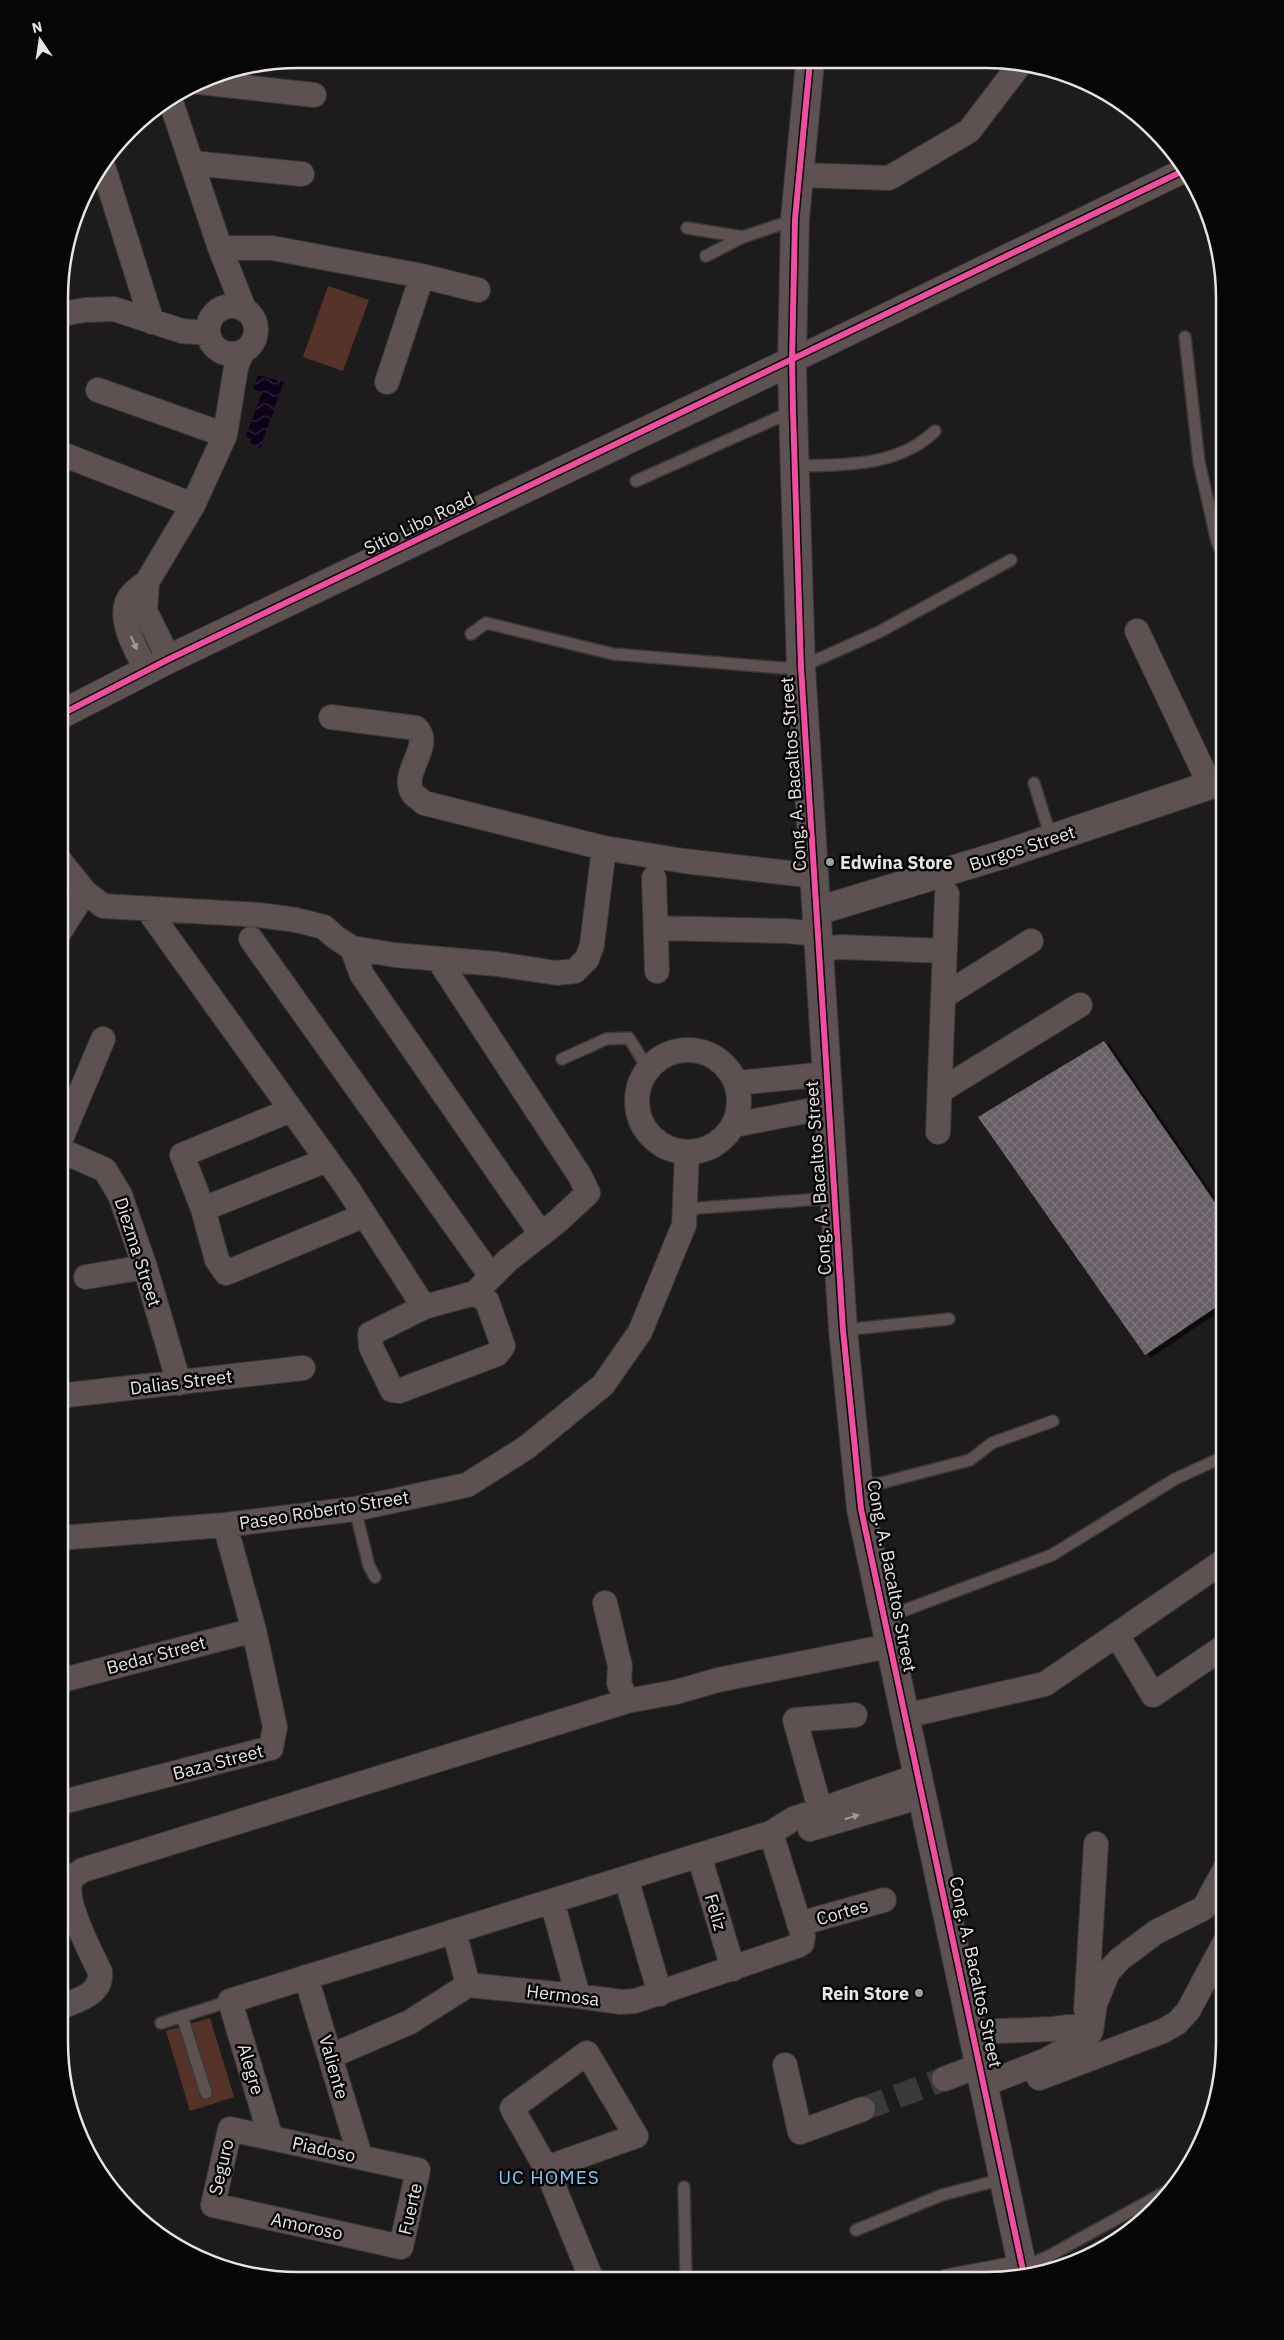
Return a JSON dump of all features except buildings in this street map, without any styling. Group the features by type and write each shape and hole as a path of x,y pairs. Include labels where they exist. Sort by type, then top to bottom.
{"street":[{"name":"Cong. A. Bacaltos Street","path":"809,68 795,219 792,361 793,411 801,667 843,1330 861,1509 1024,2270"},
{"path":"799,175 889,178 969,131 1016,69"},
{"path":"213,84 314,95"},
{"path":"152,668 145,611 147,582 193,505 225,434 236,367 242,352 253,342 256,327 254,320 244,309 220,248 172,105"},
{"path":"192,164 302,174"},
{"path":"105,172 152,322"},
{"path":"792,361 1180,173"},
{"path":"220,248 272,248 422,276 478,290"},
{"path":"387,382 422,276"},
{"path":"242,352 227,354 220,351 209,340 208,325 216,312 229,306 244,309"},
{"path":"68,311 114,309 182,331 208,333"},
{"name":"Sitio Libo Road","path":"68,711 152,668 792,361"},
{"path":"98,390 225,434"},
{"path":"68,456 193,505"},
{"path":"1137,631 1216,778"},
{"path":"331,717 416,728 421,733 422,740 409,776 412,792 424,803 604,848 693,862 815,876"},
{"name":"Burgos Street","path":"818,931 1051,838 1216,783"},
{"path":"68,871 85,892 103,906 259,915 296,920 324,926 335,937 352,948 395,955 497,964 557,973 575,971 586,959 592,945 604,848"},
{"path":"654,878 657,971"},
{"path":"68,919 85,892"},
{"path":"938,1132 948,894"},
{"path":"148,910 327,1160 424,1307"},
{"path":"656,928 818,931 841,947 945,951"},
{"path":"251,939 491,1276"},
{"path":"944,996 1031,941"},
{"path":"352,948 362,975 541,1234"},
{"path":"438,959 580,1176 588,1193 508,1260 474,1293 424,1307 370,1334 371,1347 392,1390 400,1391 497,1354 503,1346 487,1301 474,1293"},
{"path":"940,1090 1080,1005"},
{"path":"68,1122 103,1039"},
{"path":"689,1050 704,1052 718,1059 729,1070 736,1083 740,1104 734,1125 722,1140 706,1149 687,1153 669,1149 652,1139 641,1123 636,1105 639,1086 648,1069 659,1058 674,1052 689,1050"},
{"path":"736,1083 826,1074"},
{"path":"734,1125 828,1107"},
{"path":"291,1110 182,1155 203,1209 217,1260 226,1273 365,1215"},
{"name":"Paseo Roberto Street","path":"68,1537 225,1525 355,1509 467,1485 527,1447 603,1384 640,1332 684,1225 687,1153"},
{"name":"Diezma Street","path":"68,1154 105,1170 120,1195 179,1384"},
{"path":"203,1209 327,1160"},
{"path":"86,1277 144,1267"},
{"name":"Dalias Street","path":"68,1395 179,1384 303,1368"},
{"name":"Baza Street","path":"68,1801 271,1748 275,1727 254,1630 225,1525"},
{"path":"905,1716 1045,1684 1216,1566"},
{"path":"605,1603 620,1666 619,1683 627,1701"},
{"name":"Bedar Street","path":"68,1679 254,1630"},
{"path":"1117,1635 1153,1695 1216,1652"},
{"path":"68,2004 92,1994 101,1980 100,1972 68,1926 70,1883 74,1876 83,1870 627,1701 676,1692 718,1680 889,1646"},
{"path":"822,1817 795,1720 855,1715"},
{"path":"230,2001 771,1833 793,1818 822,1817 920,1786"},
{"path":"771,1833 801,1934"},
{"path":"1086,2031 1096,1844"},
{"name":"Feliz","path":"699,1855 733,1969"},
{"path":"626,1878 660,1994"},
{"path":"974,2032 1052,2029 1091,2031 1095,2004 1108,1972 1120,1959 1156,1932 1204,1908 1216,1886"},
{"name":"Cortes","path":"801,1934 884,1900"},
{"path":"552,1901 578,1996"},
{"path":"331,2056 410,2022 468,1985 454,1931"},
{"name":"Hermosa","path":"468,1985 621,2002 635,2001 733,1969 801,1934"},
{"path":"944,2079 984,2082 1163,2031 1177,2024 1188,2011 1216,1959"},
{"name":"Valiente","path":"306,1977 360,2156"},
{"name":"Alegre","path":"230,2001 271,2138"},
{"path":"984,2082 1044,2061 1086,2031"},
{"path":"546,2168 636,2136 588,2052 512,2108 546,2168 589,2272"},
{"path":"785,2065 800,2132 863,2109"},
{"name":"Piadoso","path":"230,2129 418,2170"},
{"name":"Seguro","path":"213,2206 230,2129"},
{"name":"Fuerte","path":"401,2247 418,2170"},
{"name":"Amoroso","path":"213,2206 401,2247"}],"lane":[{"path":"706,256 743,237 795,219"},
{"path":"687,228 743,237"},
{"path":"1185,336 1199,462 1216,538"},
{"path":"636,481 793,411"},
{"path":"795,466 845,466 895,456 924,442 935,432"},
{"path":"471,634 486,624 613,654 782,668 801,667 879,632 1011,560"},
{"path":"1034,783 1051,838"},
{"path":"562,1059 606,1039 629,1038 648,1069"},
{"path":"685,1209 834,1198"},
{"path":"843,1330 949,1320"},
{"path":"859,1486 881,1483 970,1460 992,1443 1053,1420"},
{"path":"884,1618 1052,1555 1175,1479 1216,1460"},
{"path":"355,1509 369,1566 375,1577"},
{"path":"161,2022 230,2001"},
{"path":"182,2016 206,2093"},
{"path":"856,2230 942,2195 1003,2179"},
{"path":"684,2187 686,2272"},
{"path":"1027,2269 1047,2256 1157,2197"}],"shaded area":[{"path":"328,286 369,300 343,371 303,357"},
{"path":"210,2018 234,2097 190,2111 166,2031"}],"water":[{"path":"258,375 284,382 260,448 250,444 251,439 246,436 262,392 253,389"}],"tunnel":[{"path":"863,2109 944,2079"}],"cycle path":[{"path":"809,68 795,219 792,361 793,411 801,667 843,1330 861,1509 1023,2270"},
{"path":"68,711 169,659 1180,173"}],"place":[{"name":"Edwina Store","path":"830,862"},
{"name":"Rein Store","path":"919,1993"}],"district":[{"name":"UC HOMES","path":"549,2177"}]}
